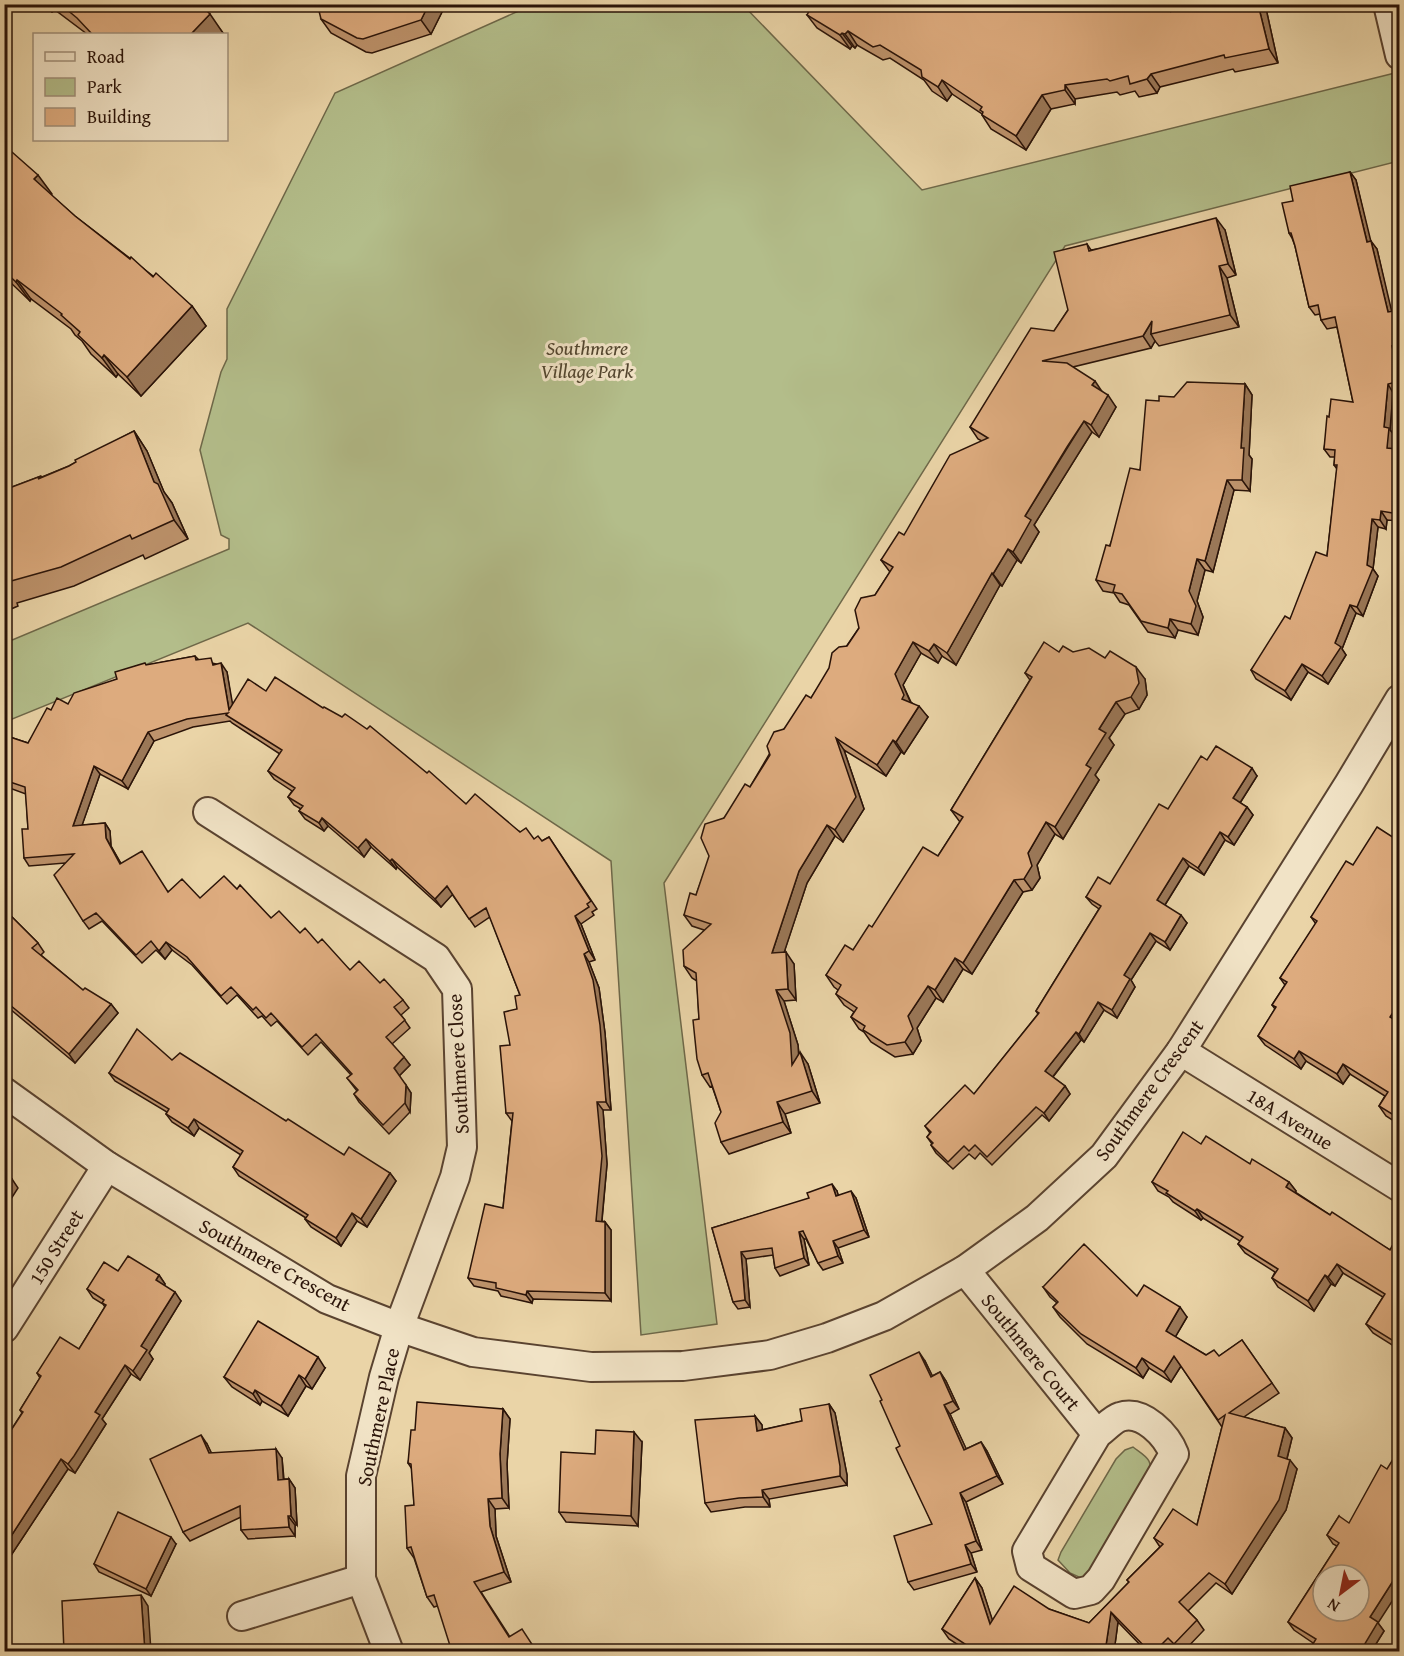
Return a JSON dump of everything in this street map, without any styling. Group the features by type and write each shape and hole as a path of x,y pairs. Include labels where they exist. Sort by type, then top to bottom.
{"street":[{"path":"1388,4 1400,55"},
{"name":"Southmere Crescent","path":"4,1092 107,1166 327,1299 399,1328 473,1352 591,1367 683,1366 770,1355 827,1338 884,1316 965,1270 1037,1218 1104,1156 1181,1051 1400,699"},
{"name":"Southmere Close","path":"208,812 436,958 458,989 462,1147 455,1177 399,1328"},
{"name":"18A Avenue","path":"1181,1051 1400,1187"},
{"name":"150 Street","path":"4,1328 107,1166"},
{"name":"Southmere Court","path":"965,1270 1097,1434"},
{"name":"Southmere Place","path":"389,1652 361,1579 361,1476 384,1377 399,1328"},
{"path":"1120,1417 1136,1417 1156,1427 1169,1442 1174,1454 1101,1579 1091,1590 1074,1594 1031,1567 1027,1551 1097,1434 1120,1417"},
{"path":"242,1616 361,1579"}],"green space":[{"name":"Southmere Village Park","path":"532,5 743,5 922,190 1399,72 1399,161 1065,246 664,883 717,1324 641,1335 611,861 248,623 5,722 5,643 229,549 229,539 221,535 200,450 221,372 227,359 227,309 335,93"},
{"path":"1133,1447 1148,1459 1150,1471 1089,1572 1081,1578 1070,1573 1058,1560 1061,1552 1116,1459 1125,1450"}],"building":[{"path":"60,4 200,4 210,14 192,33 91,33"},
{"path":"321,4 429,4 421,20 363,39 321,19 319,11"},
{"path":"813,4 987,4 990,6 999,4 1007,10 1025,4 1169,4 1171,11 1175,4 1258,4 1269,49 1225,58 1224,55 1151,74 1147,79 1130,84 1128,76 1110,81 1107,79 1065,85 1065,90 1042,95 1016,136 982,115 983,112 980,110 982,107 942,80 938,87 922,77 921,70 880,45 873,47 848,31 840,35 807,15"},
{"path":"4,145 38,175 34,179 75,216 130,259 131,257 153,277 156,273 192,306 127,377 104,355 102,358 78,335 80,332 62,314 4,271"},
{"path":"1350,172 1367,242 1371,241 1388,312 1394,311 1400,334 1400,345 1392,346 1400,381 1388,384 1384,427 1389,428 1387,448 1397,449 1395,480 1400,480 1399,514 1381,511 1380,520 1372,519 1367,565 1373,568 1357,607 1350,605 1335,643 1341,647 1322,676 1302,664 1285,691 1251,670 1285,616 1290,619 1316,552 1327,556 1337,465 1334,465 1335,450 1324,449 1327,416 1329,417 1331,399 1353,402 1335,317 1321,320 1318,305 1309,307 1282,203 1293,201 1290,186"},
{"path":"1216,218 1228,264 1219,266 1230,315 1151,334 1152,321 1143,336 1042,361 1067,363 1095,381 1092,385 1108,395 1091,425 1084,421 1067,447 1025,516 1031,520 1013,552 1008,549 992,573 947,653 934,644 929,651 913,642 895,674 904,695 902,699 919,706 896,742 893,740 877,765 836,738 856,797 835,830 827,825 799,871 772,953 786,952 788,989 776,990 790,1033 792,1065 800,1052 812,1091 777,1102 783,1122 721,1142 715,1123 721,1112 708,1073 702,1075 697,1059 693,1020 699,1019 696,973 684,966 683,950 711,924 684,915 690,893 696,895 709,856 701,838 705,824 724,818 745,784 750,787 770,755 767,746 774,732 784,729 806,695 811,698 829,668 832,653 839,647 847,646 859,628 855,610 861,598 875,595 893,567 881,560 899,532 904,535 950,455 988,438 970,427 1031,328 1054,331 1068,310 1054,252 1087,244 1089,251"},
{"path":"1187,382 1245,384 1241,448 1244,448 1242,480 1227,480 1205,561 1197,559 1189,591 1196,606 1191,624 1170,619 1168,628 1141,621 1122,594 1113,592 1115,585 1096,580 1106,545 1110,546 1130,468 1140,470 1146,400 1159,401 1159,396 1174,397"},
{"path":"134,431 154,482 158,484 174,520 132,539 130,535 61,567 4,583 4,490 69,466 76,462 75,460"},
{"path":"1044,642 1059,652 1063,646 1073,652 1089,648 1105,658 1110,651 1136,667 1139,683 1131,697 1116,702 1099,729 1106,733 1086,765 1091,768 1055,827 1046,822 1028,853 1032,866 1024,879 1014,880 963,963 955,958 935,990 928,986 908,1016 913,1029 905,1042 887,1045 863,1030 865,1026 851,1017 857,1008 836,994 841,985 826,975 845,945 853,950 869,925 872,927 923,847 938,856 963,817 951,810 1032,677 1025,673"},
{"path":"195,656 196,660 211,658 213,665 221,663 229,710 248,679 266,691 275,677 323,708 342,717 345,714 367,729 370,726 427,773 429,771 466,804 475,794 520,832 526,828 534,839 538,836 542,841 549,837 591,901 587,904 589,907 575,916 589,951 584,954 593,980 600,1025 606,1102 597,1102 602,1156 596,1221 605,1222 605,1293 527,1291 526,1295 496,1288 496,1283 468,1278 485,1204 503,1208 513,1113 506,1113 500,1046 510,1045 504,1012 517,1009 515,996 520,995 486,908 469,919 447,886 435,899 392,859 390,861 366,839 358,848 322,818 319,823 299,811 303,806 288,797 295,788 268,771 282,750 226,715 228,713 187,719 148,732 122,781 94,766 73,826 105,823 106,838 120,864 142,851 168,892 182,879 200,898 224,876 237,889 240,885 271,918 279,911 300,933 305,928 318,943 322,939 350,970 359,961 380,983 384,979 403,1000 394,1007 405,1020 386,1037 404,1057 394,1068 406,1085 405,1103 383,1125 354,1094 358,1090 347,1078 352,1074 316,1034 302,1047 271,1013 266,1018 256,1007 253,1010 231,987 221,996 187,957 166,942 159,951 151,941 136,955 96,913 83,921 54,875 74,854 24,858 22,829 28,829 25,787 4,780 4,735 28,743 47,708 51,710 57,698 68,704 74,693 117,679 115,672 145,663 146,665"},
{"path":"1216,746 1252,768 1233,798 1247,807 1228,837 1220,832 1198,868 1183,858 1157,900 1181,915 1165,942 1150,933 1124,975 1130,979 1112,1010 1098,1002 1079,1034 1076,1032 1045,1071 1065,1086 1044,1113 1036,1107 987,1157 975,1145 969,1151 964,1146 948,1162 931,1145 933,1143 927,1137 931,1132 925,1126 965,1085 974,1094 1039,1013 1036,1011 1101,906 1086,897 1098,877 1110,884 1159,804 1168,809 1201,756 1207,760"},
{"path":"1377,827 1394,838 1400,829 1400,1002 1390,1017 1400,1023 1400,1119 1379,1106 1388,1092 1343,1064 1337,1074 1299,1051 1294,1059 1258,1036 1276,1007 1272,1005 1287,982 1280,978 1317,921 1311,917 1346,861 1353,865"},
{"path":"4,909 38,943 32,948 83,990 85,988 111,1004 69,1054 4,1000"},
{"path":"137,1029 172,1060 180,1053 344,1155 349,1147 390,1173 361,1219 352,1213 336,1238 305,1219 308,1215 233,1167 243,1151 194,1119 188,1128 166,1114 169,1109 109,1073"},
{"path":"1183,1132 1201,1144 1206,1136 1250,1164 1252,1159 1289,1182 1286,1187 1330,1215 1332,1212 1390,1250 1392,1246 1400,1250 1400,1345 1366,1324 1385,1294 1337,1264 1328,1277 1325,1275 1308,1301 1272,1278 1278,1269 1238,1244 1243,1237 1197,1209 1195,1211 1152,1182"},
{"path":"4,1174 12,1179 4,1191"},
{"path":"832,1184 836,1196 851,1191 864,1230 833,1241 838,1256 818,1263 803,1231 799,1232 804,1258 775,1268 772,1248 741,1252 745,1300 733,1302 712,1228 809,1198 807,1193"},
{"path":"1084,1244 1137,1296 1144,1285 1180,1307 1166,1331 1206,1355 1214,1350 1219,1356 1242,1340 1272,1383 1229,1413 1285,1428 1278,1456 1290,1460 1279,1500 1225,1584 1209,1573 1179,1602 1197,1620 1174,1644 1168,1638 1154,1652 1150,1652 1111,1612 1105,1652 977,1652 942,1629 975,1578 990,1624 1014,1586 1049,1609 1089,1623 1163,1544 1154,1538 1173,1509 1197,1525 1225,1415 1218,1420 1174,1356 1164,1372 1142,1358 1136,1368 1081,1334 1053,1307 1058,1302 1043,1287"},
{"path":"128,1256 159,1275 156,1280 175,1292 141,1346 147,1350 133,1371 125,1365 95,1412 100,1415 74,1456 68,1464 61,1459 4,1547 4,1441 23,1412 20,1410 41,1376 37,1373 60,1337 79,1349 106,1305 102,1303 104,1300 87,1289 104,1262 118,1271"},
{"path":"258,1321 318,1357 305,1379 299,1375 281,1406 255,1390 253,1394 224,1377"},
{"path":"919,1352 931,1377 940,1372 953,1401 944,1405 964,1450 981,1442 997,1476 960,1493 976,1541 965,1545 971,1564 908,1582 894,1536 932,1524 896,1448 900,1446 870,1375"},
{"path":"417,1402 503,1409 500,1454 502,1498 488,1499 490,1526 504,1572 474,1582 509,1637 522,1629 537,1652 452,1652 434,1595 427,1597 411,1547 407,1548 405,1506 414,1505 411,1464 408,1463 411,1430 415,1430"},
{"path":"829,1404 840,1476 762,1490 763,1497 705,1503 695,1420 755,1416 757,1431 802,1421 800,1409"},
{"path":"596,1430 634,1432 631,1516 559,1512 561,1452 595,1454"},
{"path":"201,1435 209,1453 276,1449 278,1480 289,1479 291,1516 288,1516 289,1527 241,1530 240,1506 183,1532 150,1459"},
{"path":"1400,1448 1400,1570 1371,1615 1371,1563 1326,1563 1339,1543 1327,1535 1339,1516 1349,1523 1381,1465 1387,1469"},
{"path":"118,1512 171,1537 146,1589 94,1564"},
{"path":"1311,1586 1311,1623 1371,1623 1371,1618 1378,1622 1360,1652 1308,1652 1316,1639 1288,1622"},
{"path":"141,1595 145,1652 64,1652 62,1601"}]}
